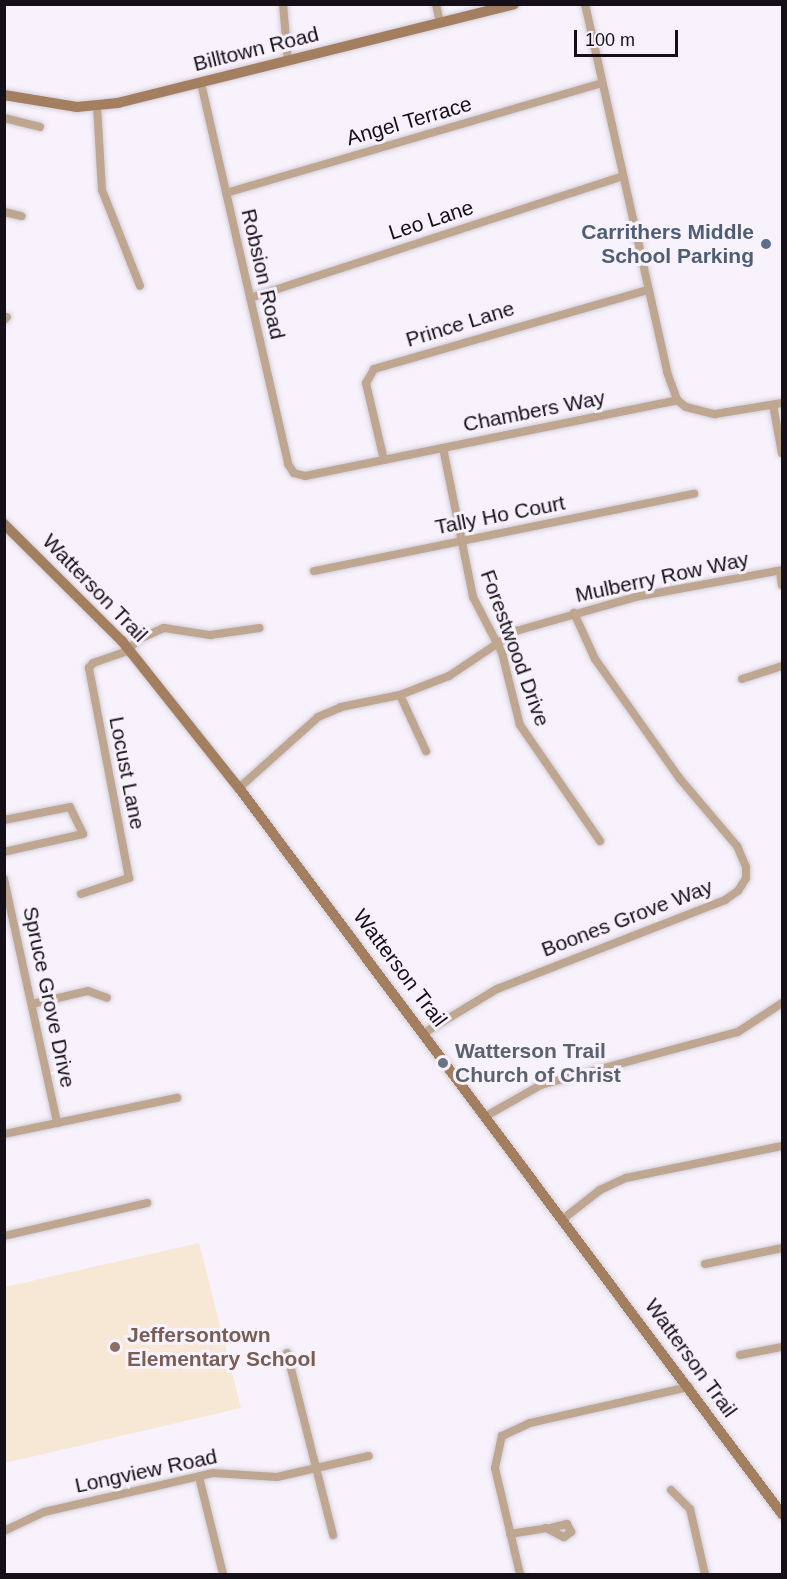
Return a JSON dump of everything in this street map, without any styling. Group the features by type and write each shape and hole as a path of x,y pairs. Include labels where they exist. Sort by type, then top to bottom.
{"main road":[{"name":"Billtown Road","path":"4,95 61,105 97,105 201,83 514,4"},
{"name":"Watterson Trail","path":"4,524 129,649 239,788 783,1514"}],"street":[{"path":"283,4 288,61"},
{"path":"436,4 440,23"},
{"path":"585,4 648,290 677,400 686,407 716,414 783,403"},
{"name":"Robsion Road","path":"201,83 291,472"},
{"name":"Angel Terrace","path":"226,193 602,83"},
{"path":"97,105 102,190 140,286"},
{"path":"4,118 40,127"},
{"name":"Leo Lane","path":"250,298 622,176"},
{"path":"4,212 22,216"},
{"name":"Prince Lane","path":"384,460 366,384 374,369 648,290"},
{"name":"Chambers Way","path":"291,472 305,476 677,400"},
{"path":"773,405 783,453"},
{"name":"Forestwood Drive","path":"442,448 473,597 496,641 520,725 600,841"},
{"name":"Tally Ho Court","path":"314,571 694,494"},
{"path":"781,571 783,585"},
{"name":"Mulberry Row Way","path":"239,788 318,717 341,707 400,695 449,676 496,641 574,613 660,592 781,571"},
{"name":"Boones Grove Way","path":"424,1033 497,989 725,900 738,891 746,878 746,867 737,846 668,762 596,659 574,613"},
{"path":"129,649 139,639 164,628 210,635 260,628"},
{"name":"Locust Lane","path":"81,894 129,878 89,668 93,663 129,649"},
{"path":"742,679 783,666"},
{"path":"400,695 426,751"},
{"path":"4,820 70,807 83,834 4,852"},
{"name":"Spruce Grove Drive","path":"4,879 57,1123"},
{"path":"32,1004 88,991 107,998"},
{"path":"486,1116 541,1085 738,1032 783,1004"},
{"path":"4,1134 177,1098"},
{"path":"563,1219 600,1190 626,1178 783,1146"},
{"path":"4,1236 147,1203"},
{"path":"705,1264 783,1248"},
{"path":"740,1355 783,1347"},
{"path":"287,1353 333,1535"},
{"path":"520,1575 495,1468 495,1455 508,1431 530,1423 689,1387"},
{"name":"Longview Road","path":"4,1531 44,1512 222,1471 277,1476 369,1456"},
{"path":"199,1477 223,1575"},
{"path":"671,1490 690,1509 705,1575"},
{"path":"510,1534 550,1528"}],"shaded area":[{"name":"Jeffersontown Elementary School","path":"199,1243 241,1408 5,1463 5,1287"}],"place":[{"name":"Carrithers Middle School Parking","path":"766,244"},
{"name":"Watterson Trail Church of Christ","path":"443,1063"},
{"name":"Jeffersontown Elementary School","path":"115,1347"}]}
